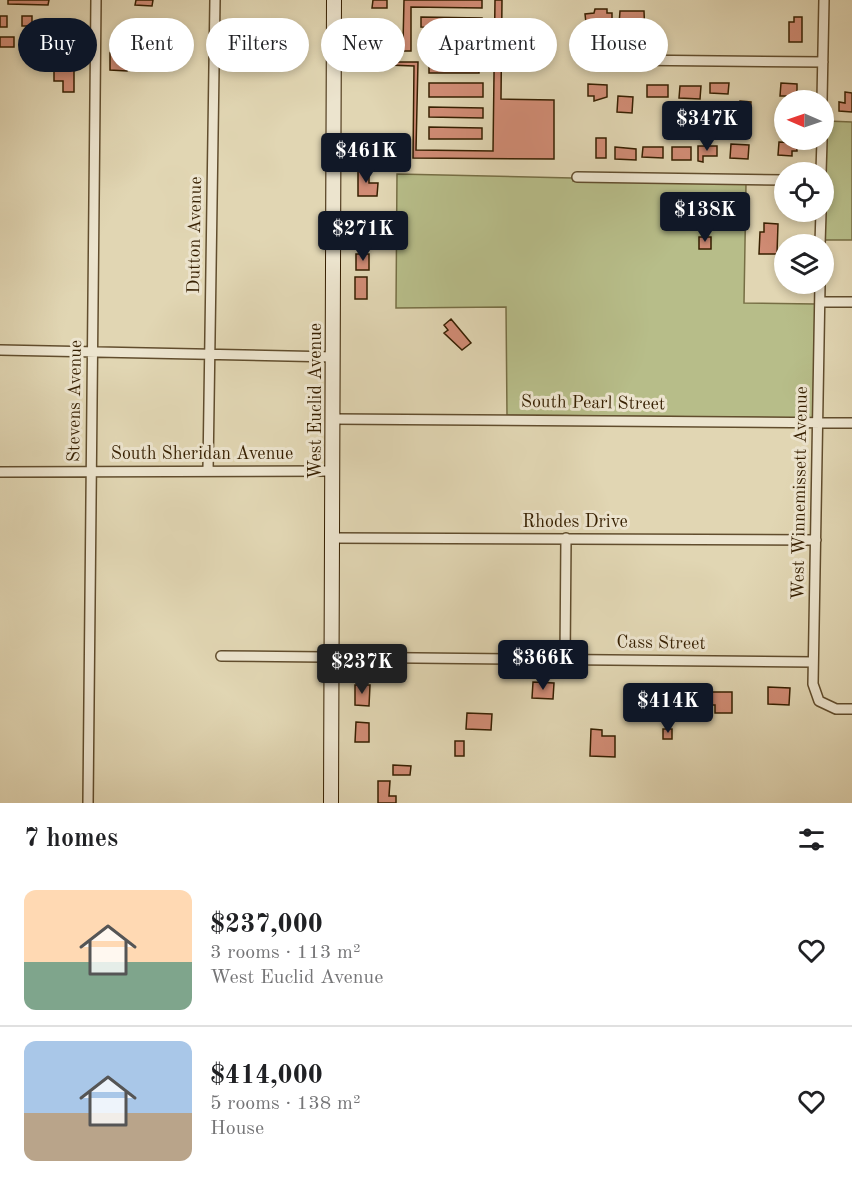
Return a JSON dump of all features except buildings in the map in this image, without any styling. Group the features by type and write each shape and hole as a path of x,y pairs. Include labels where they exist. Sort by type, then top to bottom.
{"street":[{"name":"Stevens Avenue","path":"88,803 96,0"},
{"name":"Dutton Avenue","path":"208,470 215,0"},
{"name":"West Euclid Avenue","path":"331,803 334,537 334,0"},
{"path":"822,90 824,0"},
{"path":"668,60 823,62"},
{"path":"577,177 774,180"},
{"name":"West Winnemissett Avenue","path":"820,294 813,684 819,701 836,709 852,709"},
{"path":"820,302 852,302"},
{"path":"0,350 334,357"},
{"name":"South Pearl Street","path":"334,419 852,423"},
{"name":"South Sheridan Avenue","path":"0,472 333,471"},
{"name":"Rhodes Drive","path":"334,537 816,540"},
{"path":"565,660 566,538"},
{"name":"Cass Street","path":"221,656 332,659 813,662"}],"green space":[{"path":"834,121 852,122 852,240 834,240 834,234 825,234 825,222 834,222 834,162 826,162 827,150 834,150"},
{"path":"397,174 572,178 573,181 746,183 744,303 815,304 813,418 507,415 506,307 396,308"}]}
